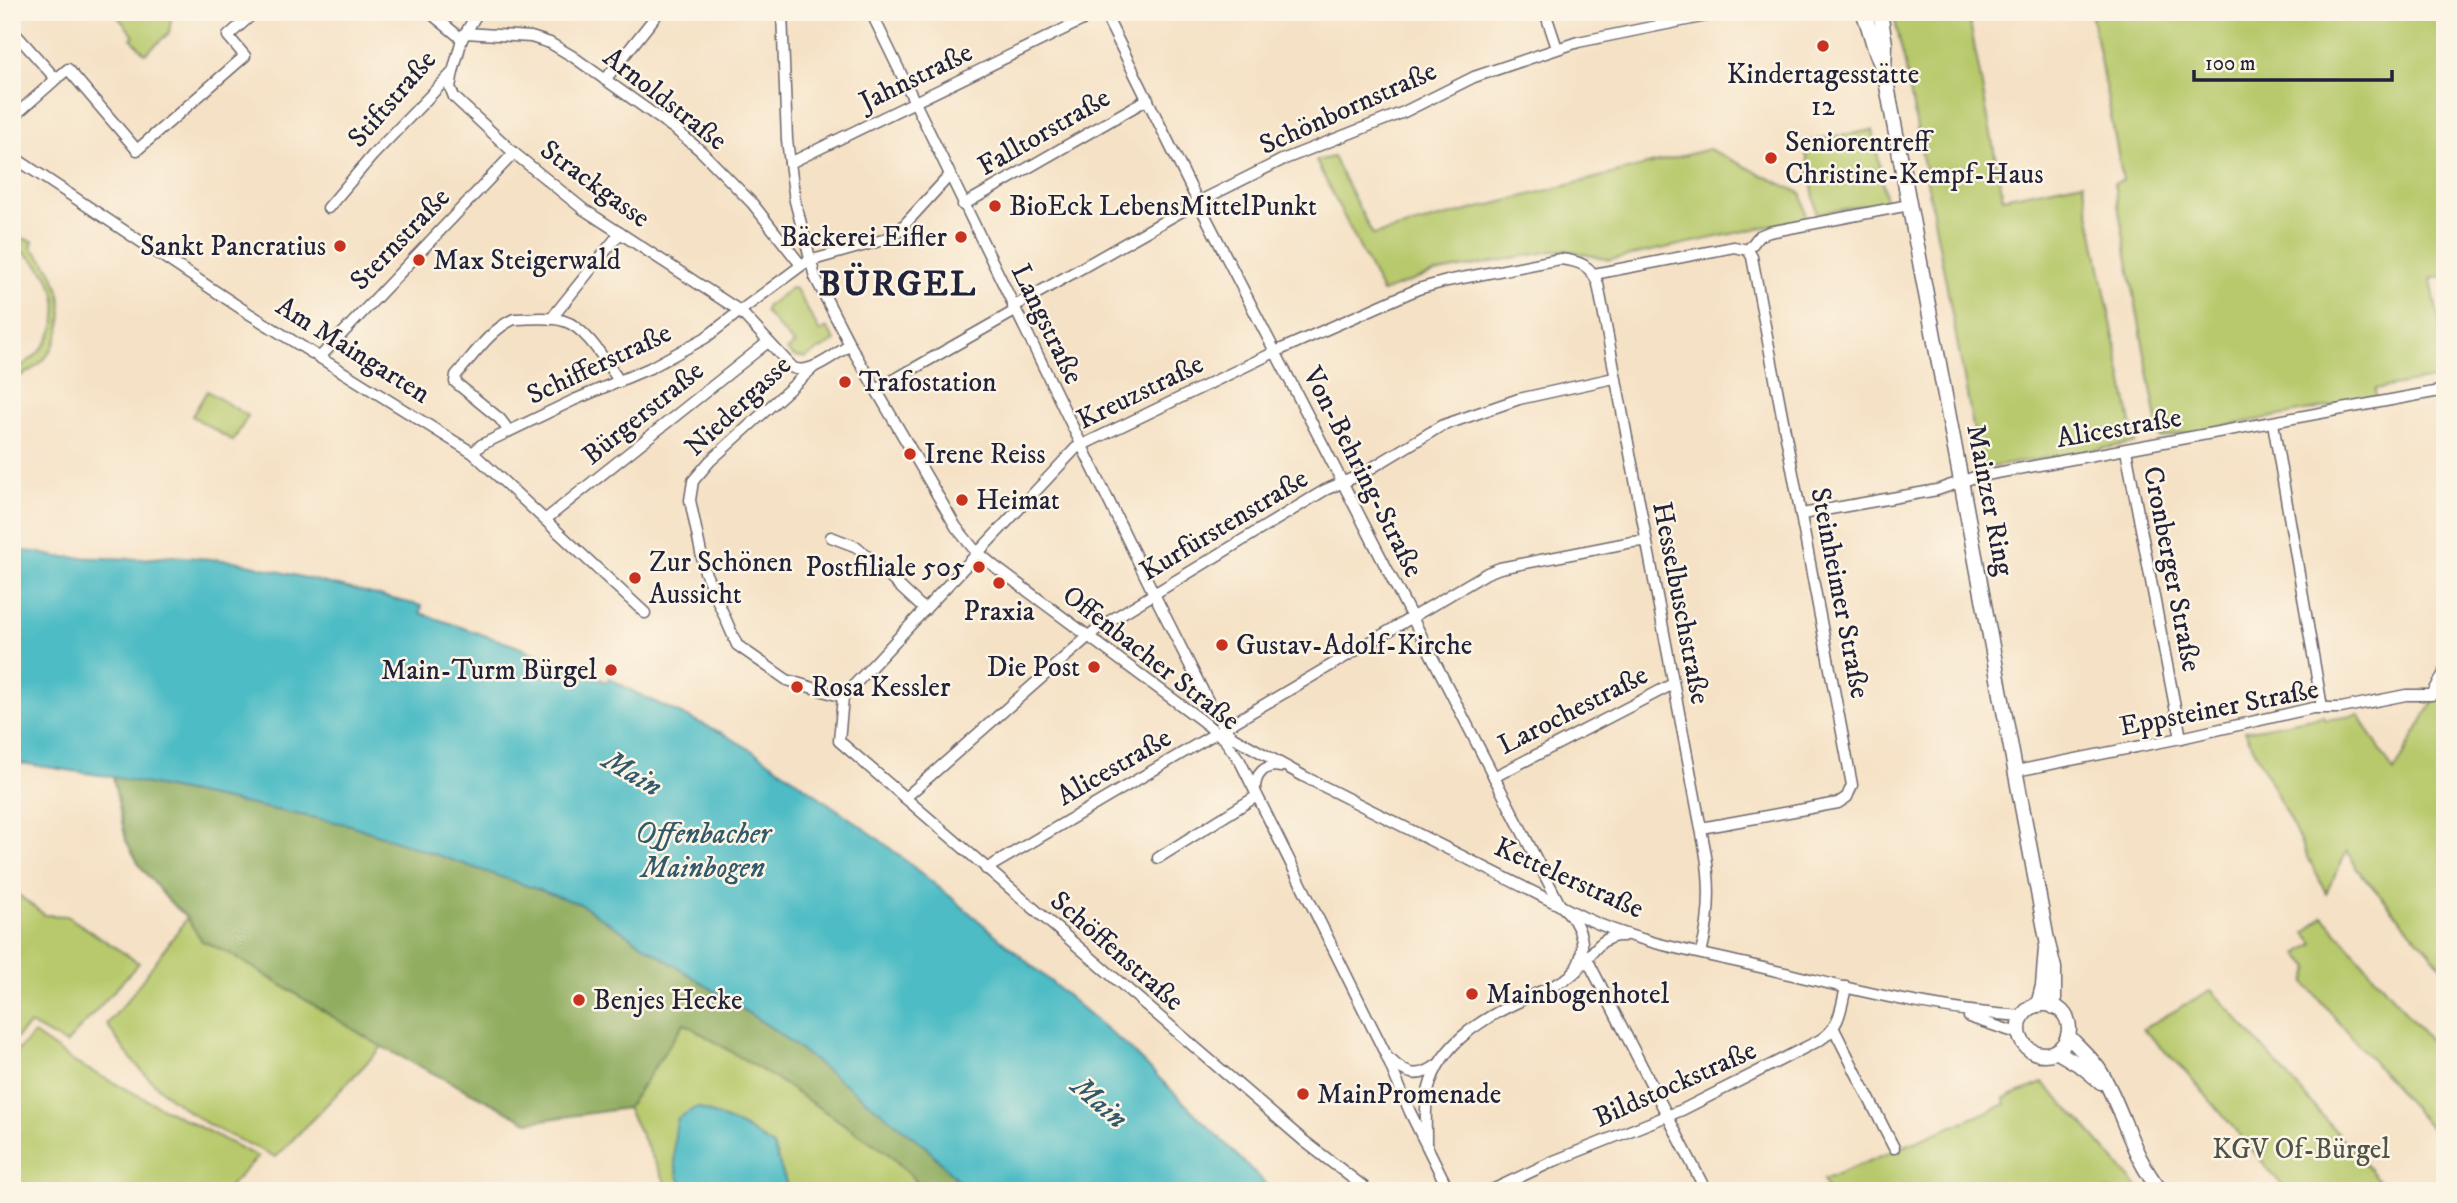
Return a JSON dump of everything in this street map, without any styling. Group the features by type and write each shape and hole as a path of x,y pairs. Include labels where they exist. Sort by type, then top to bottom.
{"street":[{"path":"12,118 68,69 137,150 245,56 228,36 255,12"},
{"path":"429,12 464,36"},
{"name":"Stiftstraße","path":"328,208 380,147 453,72 464,36 478,12"},
{"path":"605,80 659,12"},
{"path":"782,12 785,123 806,263"},
{"name":"Langstraße","path":"871,12 1221,731"},
{"name":"Jahnstraße","path":"790,163 1098,12"},
{"name":"Von-Behring-Straße","path":"1104,12 1198,202 1560,905 1579,927 1585,955 1706,1191"},
{"path":"1545,12 1557,48"},
{"name":"Schönbornstraße","path":"876,390 1198,202 1290,156 1404,112 1474,77 1557,48 1696,15 1726,12"},
{"name":"Mainzer Ring","path":"1863,12 1884,70"},
{"name":"Mainzer Ring","path":"1880,12 1885,44 1884,70 2054,968 2054,1007"},
{"path":"12,30 56,79"},
{"name":"Arnoldstraße","path":"464,36 517,35 542,40 559,48 701,151 806,263"},
{"name":"Strackgasse","path":"453,72 450,87 454,97 514,153 583,209 740,311 793,368 803,370 815,366"},
{"name":"Falltorstraße","path":"963,205 1148,99"},
{"name":"Sternstraße","path":"320,357 514,153"},
{"name":"Am Maingarten","path":"12,156 248,313 473,453 645,613"},
{"name":"Falltorstraße","path":"806,263 896,234 949,176"},
{"path":"1594,274 1734,247 1748,250 1759,236 1769,232 1909,205"},
{"path":"551,319 620,233"},
{"name":"Steinheimer Straße","path":"1701,828 1838,803 1847,797 1852,780 1752,257 1748,250"},
{"name":"Kreuzstraße","path":"843,697 977,552 1072,452 1082,445 1349,318 1434,284 1560,259 1586,265 1594,274"},
{"name":"Schifferstraße","path":"473,453 481,445 509,431 574,400 620,382 693,345 806,263"},
{"name":"Offenbacher Straße","path":"806,263 850,345 956,527 977,552 1186,709 1221,731 1257,794 1386,1055 1449,1191"},
{"name":"Hesselbuschstraße","path":"1594,274 1707,860 1708,899 1701,953"},
{"path":"509,431 500,419 454,382 456,375 508,321 551,319 576,327 620,382"},
{"name":"Bürgerstraße","path":"546,519 768,342"},
{"name":"Niedergasse","path":"843,697 787,680 737,645 705,572 690,500 691,485 705,467 815,366 850,345"},
{"name":"Kurfürstenstraße","path":"905,798 1087,636 1325,490 1360,475 1430,431 1464,417 1519,399 1614,378"},
{"name":"Alicestraße","path":"1802,514 1937,490 1975,477 2445,390"},
{"path":"2273,423 2322,707"},
{"name":"Cronberger Straße","path":"2126,450 2181,738"},
{"path":"831,537 857,547 925,610"},
{"name":"Alicestraße","path":"986,869 1487,573 1500,568 1645,541"},
{"name":"Eppsteiner Straße","path":"2015,771 2322,707 2341,708 2406,695 2432,695 2445,671"},
{"name":"Larochestraße","path":"1494,777 1673,684"},
{"path":"1186,709 1199,707 1203,698 1201,688"},
{"name":"Schöffenstraße","path":"843,697 839,741 1304,1142 1369,1191"},
{"name":"Kettelerstraße","path":"1221,731 1305,777 1600,925 1642,939 1950,1010 2020,1034 2027,1048 2033,1052 2041,1054 2056,1051 2083,1068 2111,1091"},
{"name":"Kettelerstraße","path":"1257,794 1258,777 1269,766 1273,765 1305,777"},
{"path":"1158,858 1257,794"},
{"path":"1427,1144 1427,1096 1431,1080 1443,1059 1461,1037 1484,1018 1570,976 1585,955 1606,939 1617,936 1642,939"},
{"name":"Mainzer Ring","path":"2038,1005 2043,986 2047,940"},
{"path":"1846,987 1834,1029 1894,1148"},
{"path":"2020,1034 2023,1016 2038,1005 2054,1007"},
{"name":"Kettelerstraße","path":"2054,1007 2068,1022 2068,1036 2099,1070 2111,1091 2134,1150 2149,1177 2161,1191"},
{"name":"Kettelerstraße","path":"1950,1010 2023,1016"},
{"name":"Bildstockstraße","path":"1490,1191 1554,1161 1668,1116 1820,1040 1834,1029"},
{"path":"2056,1051 2068,1036"},
{"path":"1386,1055 1403,1071 1415,1075 1429,1071 1443,1059"}],"green space":[{"path":"114,12 172,12 169,33 145,54"},
{"path":"1893,12 1968,12 2003,198 2083,182 2135,443 1981,469"},
{"path":"2091,12 2445,12 2445,276 2431,279 2445,356 2445,377 2375,389 2376,398 2160,438 2114,183 2123,180"},
{"path":"1873,130 1886,201 1817,214 1804,142"},
{"path":"1709,149 1802,194 1806,218 1609,260 1567,250 1552,251 1434,273 1382,292 1316,161 1333,157 1373,235"},
{"path":"12,236 33,241 31,248 46,263 56,281 61,301 61,320 57,339 47,356 32,370 12,379 12,371 32,359 46,344 54,327 57,309 54,290 45,273 31,258 12,246"},
{"path":"791,288 796,289 820,332 827,328 835,341 805,358 793,356 787,350 794,344 765,312 766,307"},
{"path":"207,391 248,416 233,441 192,416"},
{"path":"2445,680 2445,970 2356,868 2347,851 2326,893 2245,731 2323,716 2325,720 2359,715 2394,772"},
{"path":"113,777 350,825 580,904 773,1029 924,1145 968,1191 926,1191 889,1154 776,1079 684,1023 627,1108 528,1122 382,1047 231,954 202,941 187,918 140,866 126,841"},
{"path":"12,890 45,915 67,916 139,963 66,1044 30,1024 12,1042"},
{"path":"2323,916 2445,1058 2445,1145 2305,983 2310,967 2298,954 2314,943 2306,933"},
{"path":"187,918 202,941 231,954 382,1047 276,1157 226,1134 184,1109 136,1064 107,1024 127,1001"},
{"name":"KGV Of-Bürgel","path":"2211,990 2388,1191 2287,1191 2187,1073 2143,1029"},
{"path":"684,1023 776,1079 889,1154 926,1191 789,1191 773,1146 680,1184 685,1191 670,1191 627,1108"},
{"path":"34,1034 77,1064 258,1157 225,1191 12,1191 12,1056"},
{"path":"2043,1083 2085,1126 2141,1191 1823,1191 1827,1189 1823,1180 2006,1104 2004,1098"}],"water":[{"name":"Offenbacher Mainbogen","path":"12,550 57,557 143,559 172,556 235,561 422,606 420,613 513,645 607,682 609,678 722,733 763,757 876,837 952,898 1130,1049 1273,1191 968,1191 924,1145 773,1029 580,904 350,825 113,777 12,762"},
{"path":"697,1107 743,1127 773,1146 789,1191 685,1191 675,1165 676,1127 678,1118"}],"place":[{"name":"Kindertagesstätte 12","path":"1823,46"},
{"name":"Seniorentreff Christine-Kempf-Haus","path":"1771,158"},
{"name":"BioEck LebensMittelPunkt","path":"995,206"},
{"name":"Bäckerei Eifler","path":"961,237"},
{"name":"Sankt Pancratius","path":"340,246"},
{"name":"Max Steigerwald","path":"419,260"},
{"name":"Trafostation","path":"845,382"},
{"name":"Irene Reiss","path":"910,454"},
{"name":"Heimat","path":"962,500"},
{"name":"Postfiliale 505","path":"979,567"},
{"name":"Zur Schönen Aussicht","path":"635,578"},
{"name":"Praxia","path":"999,583"},
{"name":"Gustav-Adolf-Kirche","path":"1222,645"},
{"name":"Die Post","path":"1094,667"},
{"name":"Main-Turm Bürgel","path":"611,670"},
{"name":"Rosa Kessler","path":"797,687"},
{"name":"Mainbogenhotel","path":"1472,994"},
{"name":"Benjes Hecke","path":"579,1000"},
{"name":"MainPromenade","path":"1303,1094"}],"district":[{"name":"BÜRGEL","path":"898,285"}],"water label":[{"name":"Main","path":"632,774"},
{"name":"Main","path":"1099,1103"}]}
